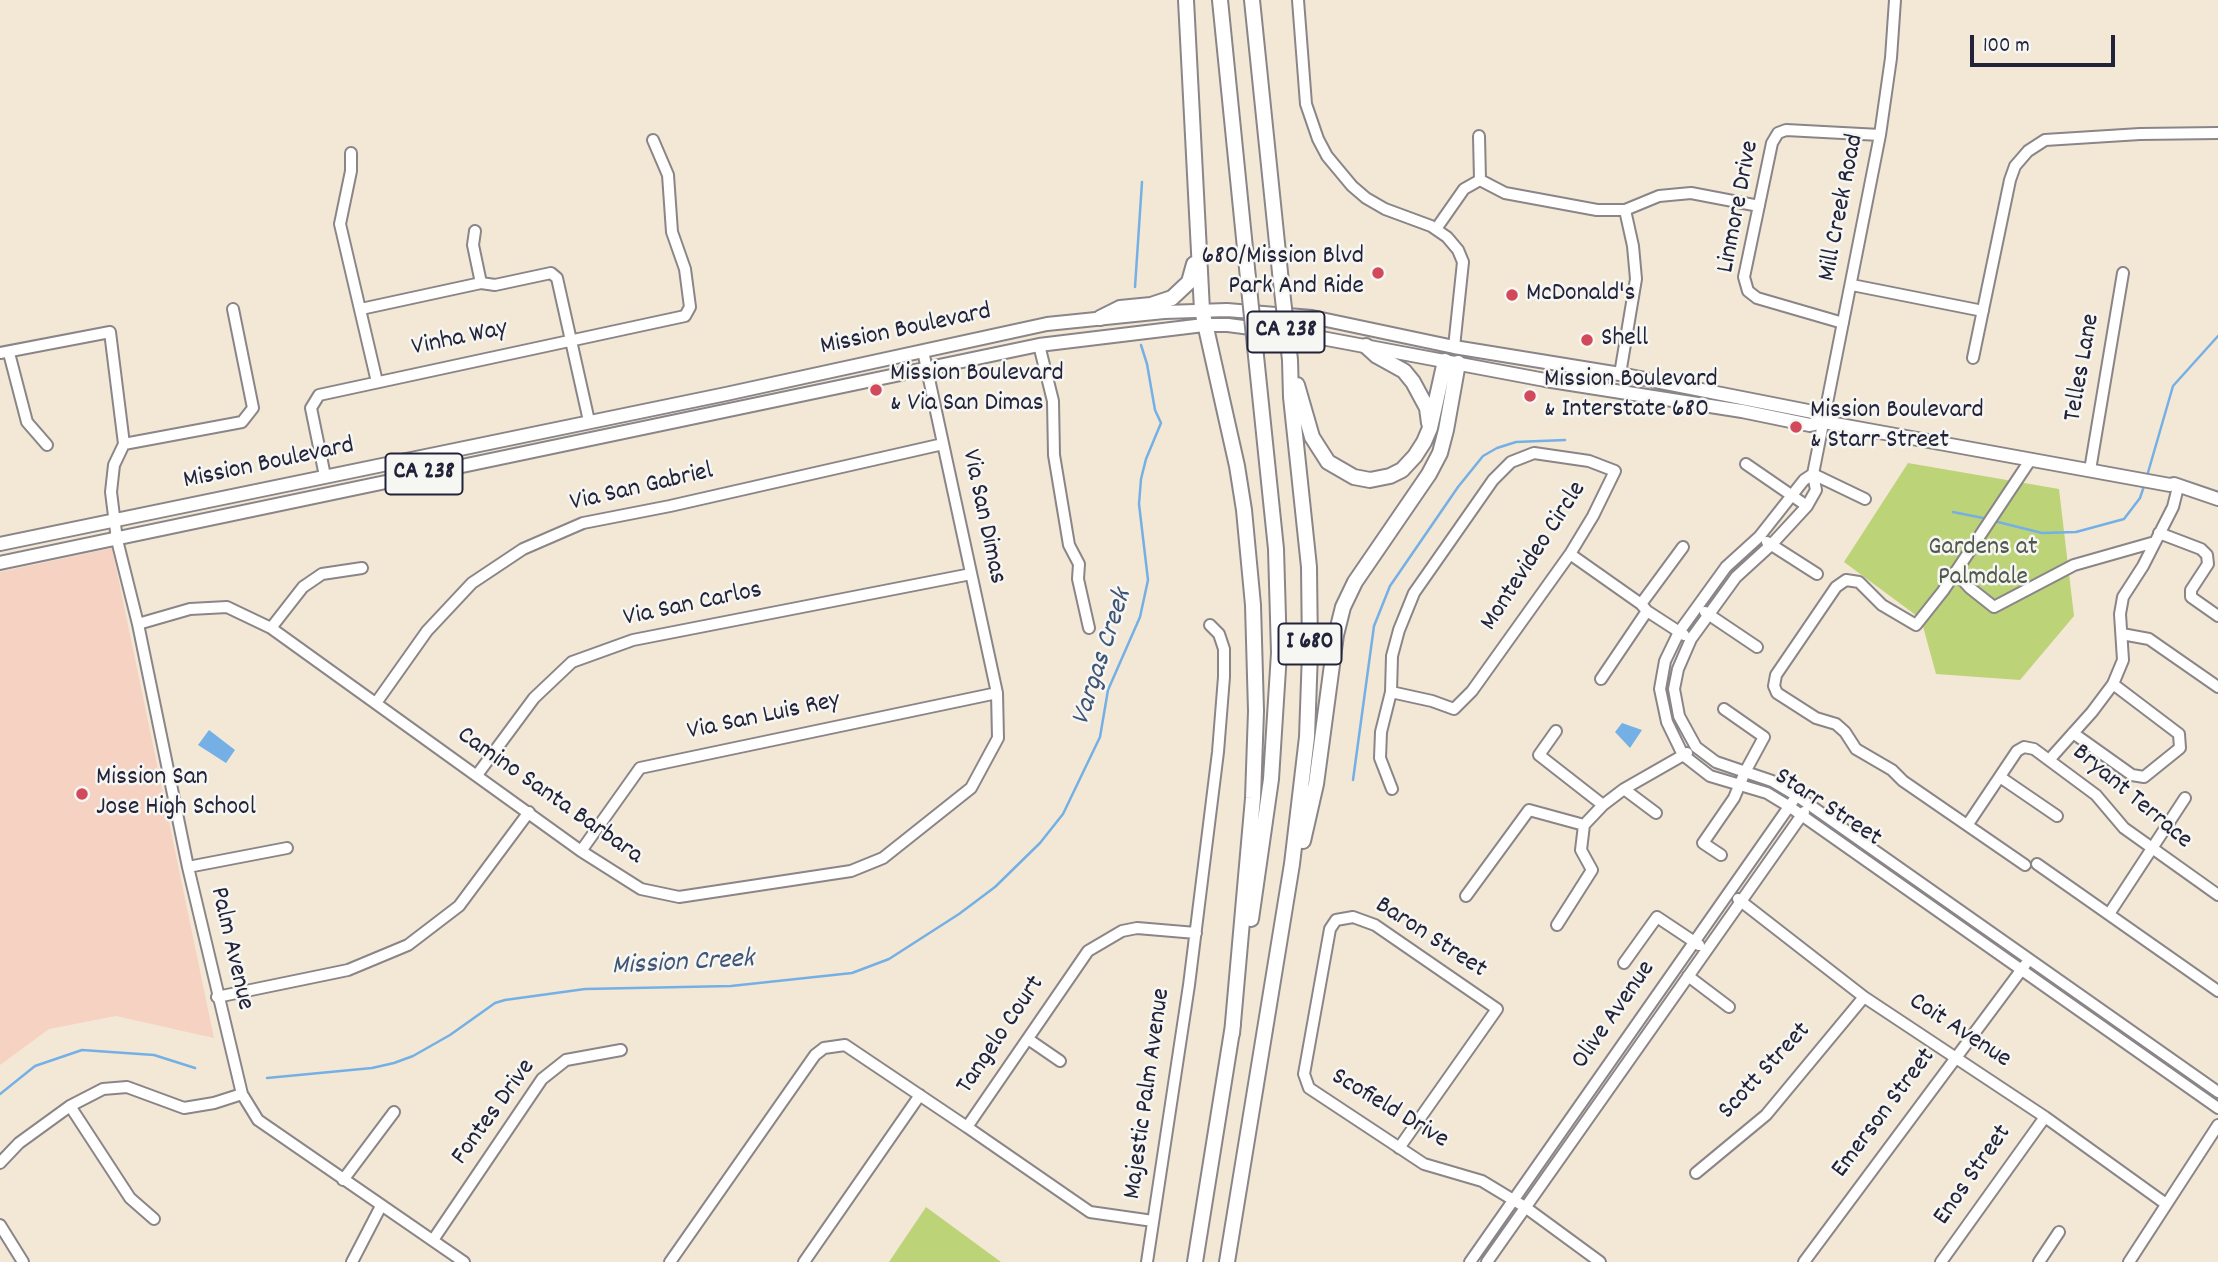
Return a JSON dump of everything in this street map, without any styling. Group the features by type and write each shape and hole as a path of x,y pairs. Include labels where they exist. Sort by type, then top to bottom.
{"highway":[{"path":"1185,0 1203,318 1237,466 1244,510 1256,660 1253,798 1232,1034"},
{"name":"I 680","path":"1195,1262 1266,821 1278,674 1276,549 1220,0"},
{"name":"I 680","path":"1227,1262 1282,927 1303,780 1310,652 1307,546 1252,0"},
{"path":"1100,318 1113,310 1163,302 1179,293 1192,277 1197,238"},
{"path":"1366,346 1377,356 1404,371 1413,382 1427,408 1430,428"},
{"path":"1290,360 1312,437 1319,450 1328,462 1354,477 1370,480 1390,476 1402,470 1415,456 1430,428 1452,362"},
{"path":"1282,927 1316,784 1336,635 1343,607 1355,582 1429,474 1440,453 1446,430 1452,362"}],"main road":[{"name":"Mission Boulevard","path":"0,564 926,368 1040,345 1203,318 1227,310 1312,317 1454,347 1620,374 1813,412 1824,422"},
{"name":"Mission Boulevard","path":"0,544 1047,324 1100,318 1203,318 1228,325 1311,336 1545,380 1742,411 1810,425 1824,422 2136,478 2168,486 2218,506"},
{"path":"1452,362 1454,347"},
{"name":"Mission Boulevard","path":"2168,486 2174,484 2218,499"}],"street":[{"path":"1298,0 1307,104 1318,139 1327,156 1366,198 1414,218 1447,237 1464,262 1454,347"},
{"name":"Mill Creek Road","path":"1824,422 1880,135 1891,58 1895,0"},
{"name":"Linmore Drive","path":"1843,323 1758,298 1748,291 1744,277 1772,143 1778,133 1786,130 1880,135"},
{"path":"1973,358 2010,180 2015,166 2028,151 2045,140 2140,134 2218,134"},
{"path":"1479,136 1480,180"},
{"name":"Vinha Way","path":"325,476 311,408 319,395 685,316 690,307 685,269 671,232 668,175 653,140"},
{"path":"351,152 351,171 340,224 377,382"},
{"path":"1436,229 1464,189 1480,180"},
{"path":"1480,180 1504,193 1597,210 1625,210 1659,196 1691,194 1759,206"},
{"path":"1620,374 1636,279 1633,246 1625,210"},
{"path":"475,231 473,245 481,283"},
{"path":"361,309 481,283 495,285 551,273 557,278 589,421"},
{"name":"Telles Lane","path":"2090,470 2123,273"},
{"path":"1852,285 1983,311"},
{"path":"47,445 27,422 5,353 110,332 124,444 242,422 253,408 233,309"},
{"path":"1040,345 1053,401 1054,454 1069,545 1079,564 1078,579 1089,628"},
{"name":"Via San Dimas","path":"923,351 997,692"},
{"path":"1746,464 1807,506 1816,489 1813,474 1824,422"},
{"name":"Palm Avenue","path":"124,444 114,465 111,492 117,540 138,624 188,867 242,1094 258,1120 464,1262"},
{"name":"Via San Gabriel","path":"376,703 436,621 472,583 523,549 583,523 684,503 943,444"},
{"name":"Montevideo Circle","path":"1534,453 1589,461 1615,471 1593,516 1570,554 1472,691 1454,709 1391,692 1392,656 1414,593 1493,480 1511,462 1534,453"},
{"path":"2025,865 1892,771 1856,749 1836,724 1816,718 1777,693 1774,686 1776,675 1836,587 1846,580 1859,582 1882,605 1916,625 2031,459"},
{"path":"1813,474 1864,499"},
{"name":"Starr Street","path":"1813,474 1804,481 1759,537 1726,568 1679,632 1665,661 1660,689 1667,722 1683,755 1710,776 1766,793 1790,807 2218,1108"},
{"path":"2049,760 2113,684 2123,660 2120,614 2123,597 2143,566 2173,507 2168,486"},
{"name":"Starr Street","path":"1807,506 1771,545 1736,577 1690,639 1678,669 1674,689 1679,716 1696,747 1716,762 1772,781 1797,796 2218,1092"},
{"path":"1759,537 1817,574"},
{"path":"1955,572 1994,607 2074,565 2157,538 2201,550 2207,555 2208,564 2191,590 2191,597 2218,616"},
{"path":"1601,679 1683,547"},
{"path":"1570,554 1690,639"},
{"path":"271,628 303,587 322,574 362,568"},
{"name":"Via San Carlos","path":"477,775 534,698 572,662 632,640 971,574"},
{"name":"Camino Santa Barbara","path":"138,624 190,609 227,607 271,628 581,851 641,888 679,897 851,871 883,858 971,789 998,738 997,692"},
{"path":"1697,607 1756,646"},
{"name":"Majestic Palm Avenue","path":"1147,1262 1196,933 1218,752 1224,649 1219,634 1210,625"},
{"path":"2122,634 2149,639 2218,687"},
{"path":"2073,733 2132,775 2144,777 2180,748 2179,734 2113,684"},
{"name":"Via San Luis Rey","path":"581,851 640,768 997,692"},
{"path":"1391,692 1381,732 1380,758 1392,789"},
{"path":"1721,855 1703,843 1734,798 1764,737 1724,709"},
{"path":"1556,731 1539,755 1603,805"},
{"path":"1558,925 1592,870 1581,850 1584,825 1603,805 1624,789 1696,747"},
{"name":"Bryant Terrace","path":"2000,777 2017,751 2024,747 2034,749 2096,795 2123,828 2218,895"},
{"path":"1968,824 2000,777 2057,816"},
{"path":"1624,789 1656,813"},
{"name":"Olive Avenue","path":"1470,1262 1797,796"},
{"path":"2109,914 2185,798"},
{"name":"Olive Avenue","path":"1487,1262 1809,805"},
{"path":"1466,896 1529,810 1584,825"},
{"path":"218,997 348,970 408,946 459,906 529,813"},
{"path":"188,867 287,848"},
{"path":"2037,864 2218,990"},
{"name":"Coit Avenue","path":"1730,892 1864,997 2045,1116 2166,1204"},
{"name":"Baron Street","path":"1336,920 1353,917 1375,925 1497,1009 1399,1148"},
{"path":"1624,963 1657,917 1707,951"},
{"name":"Scofield Drive","path":"1336,920 1330,929 1304,1074 1310,1088 1424,1164 1482,1181 1513,1199 1601,1262"},
{"name":"Tangelo Court","path":"670,1262 815,1055 824,1048 845,1045 967,1127 1088,951 1104,939 1137,928 1196,933"},
{"name":"Emerson Street","path":"1804,1262 2028,960"},
{"path":"1688,976 1729,1007"},
{"name":"Scott Street","path":"1696,1173 1766,1115 1864,997"},
{"path":"1028,1039 1060,1061"},
{"name":"Fontes Drive","path":"433,1240 542,1079 566,1060 621,1049"},
{"path":"0,1163 19,1143 70,1106 103,1089 127,1087 184,1108 214,1103 242,1094"},
{"path":"804,1262 920,1095"},
{"path":"70,1106 130,1198 154,1219"},
{"path":"344,1180 394,1112"},
{"name":"Enos Street","path":"1941,1262 2045,1116"},
{"path":"2129,1262 2218,1125"},
{"path":"967,1127 1090,1212 1153,1221"},
{"path":"352,1262 381,1206"},
{"path":"0,1225 23,1262"},
{"path":"2039,1262 2059,1232"}],"shaded area":[{"name":"Mission San Jose High School","path":"112,548 214,1038 116,1016 49,1029 0,1065 0,572"}],"green space":[{"name":"Gardens at Palmdale","path":"1908,463 2059,489 2074,616 2020,680 1936,674 1921,619 1844,562"},
{"path":"926,1207 1001,1262 889,1262"}],"water":[{"path":"1622,723 1642,730 1630,748 1615,732"},
{"path":"209,730 235,750 226,763 198,745"}],"waterway":[{"name":"Vargas Creek","path":"1135,287 1142,182"},
{"path":"2147,476 2173,386 2218,336"},
{"name":"Mission Creek","path":"267,1078 372,1068 394,1063 413,1056 450,1035 495,1003 505,1000 585,989 731,986 852,973 889,959 959,914 995,887 1040,843 1063,814 1100,737 1108,690 1140,617 1148,580 1139,504 1141,479 1161,423 1155,410 1141,345"},
{"path":"1353,780 1374,626 1390,586 1458,487 1483,456 1516,442 1565,440"},
{"path":"1994,521 2042,533 2076,532 2124,519 2140,498 2144,486"},
{"path":"1953,512 1988,519"},
{"name":"Mission Creek","path":"0,1094 35,1066 82,1050 154,1055 195,1068"}],"place":[{"name":"680/Mission Blvd Park And Ride","path":"1378,273"},
{"name":"McDonald's","path":"1512,295"},
{"name":"Shell","path":"1587,340"},
{"name":"Mission Boulevard & Via San Dimas","path":"876,390"},
{"name":"Mission Boulevard & Interstate 680","path":"1530,396"},
{"name":"Mission Boulevard & Starr Street","path":"1796,427"},
{"name":"Mission San Jose High School","path":"82,794"}]}
